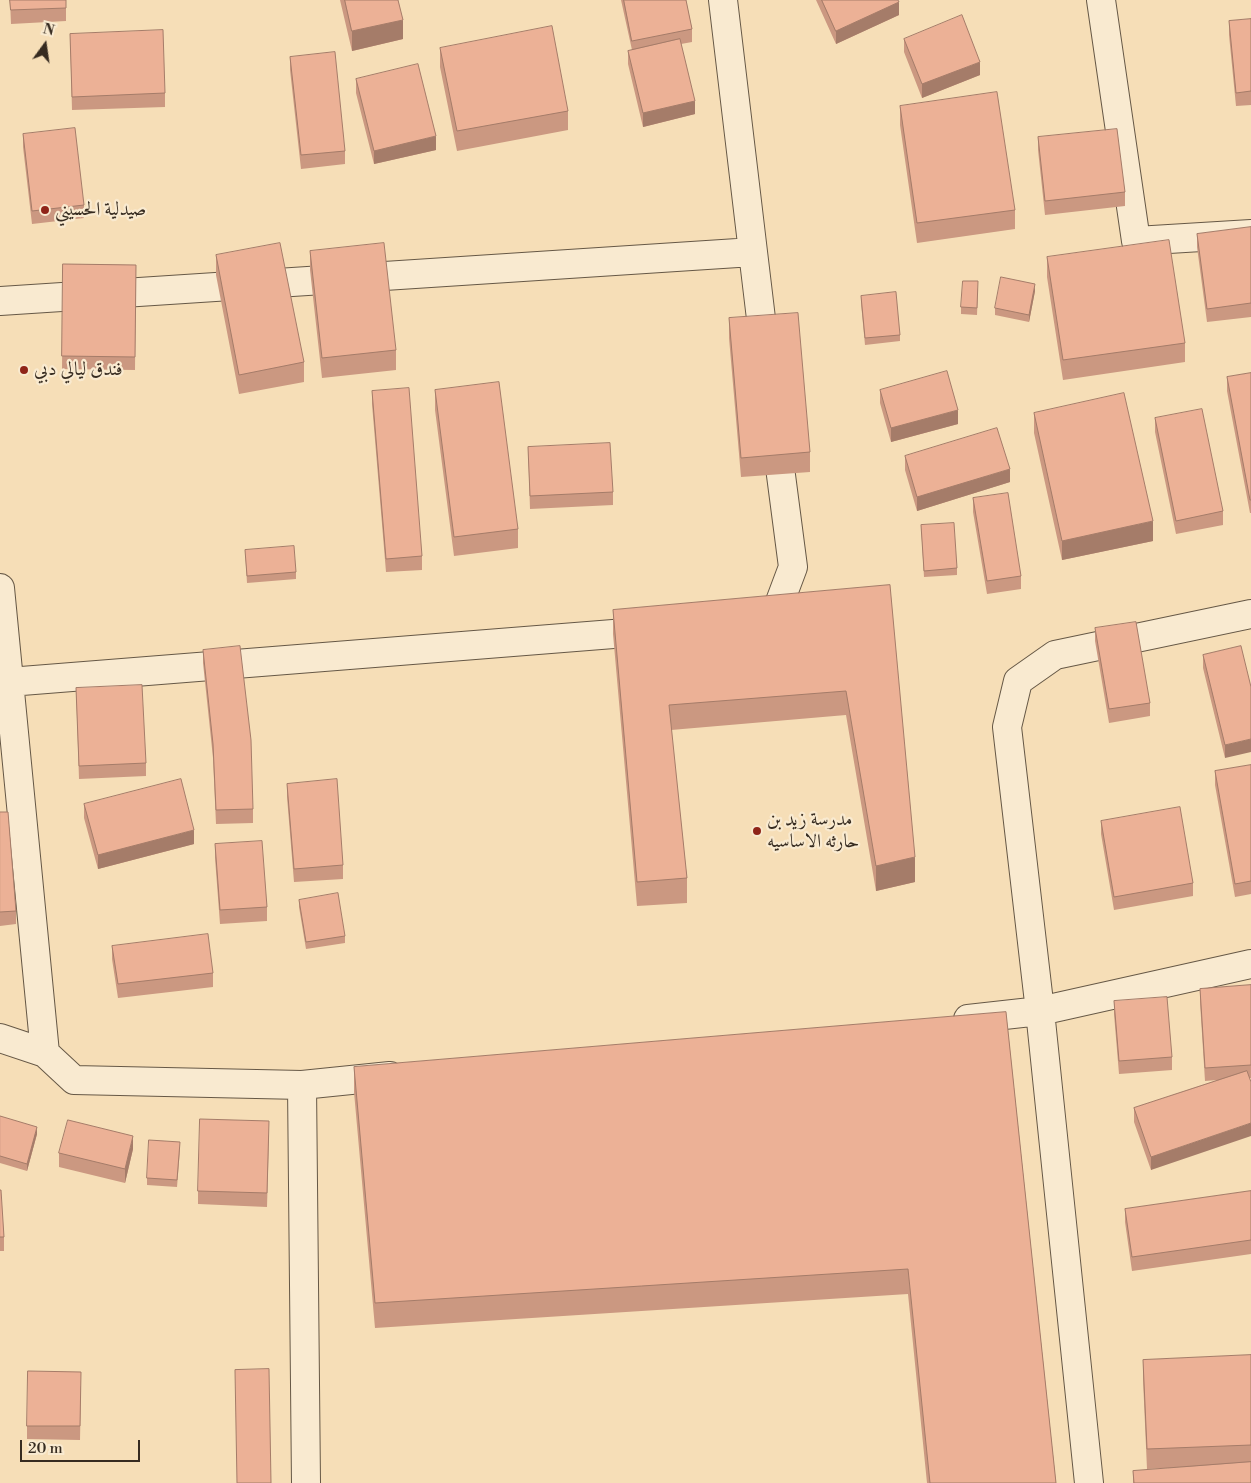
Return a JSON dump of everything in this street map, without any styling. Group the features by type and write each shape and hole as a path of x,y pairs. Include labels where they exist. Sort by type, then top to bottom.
{"street":[{"path":"723,0 769,380"},
{"path":"1101,0 1136,241 1251,234"},
{"path":"0,301 752,252"},
{"path":"732,624 742,624 778,607 793,567 773,410"},
{"path":"0,588 45,1053"},
{"path":"1089,1483 1040,1011 1007,727 1018,681 1054,655 1251,614"},
{"path":"9,682 672,629"},
{"path":"942,1021 1040,1011 1251,964"},
{"path":"0,1038 45,1053 74,1080 302,1085 411,1074"},
{"path":"302,1085 306,1483"}],"building":[{"path":"10,0 66,0 66,8 11,10"},
{"path":"345,0 398,0 403,20 352,31"},
{"path":"624,0 686,0 692,29 632,41"},
{"path":"822,0 898,0 899,2 836,31"},
{"path":"962,15 980,62 922,84 904,39"},
{"path":"1251,19 1251,91 1236,93 1229,21"},
{"path":"552,26 568,111 457,131 440,48"},
{"path":"163,30 165,93 72,97 70,34"},
{"path":"680,39 695,101 643,113 628,51"},
{"path":"335,52 345,151 301,155 290,57"},
{"path":"418,64 436,136 374,151 356,79"},
{"path":"997,92 1015,210 917,223 900,106"},
{"path":"75,128 84,205 32,211 23,134"},
{"path":"1117,129 1125,192 1045,201 1038,137"},
{"path":"1251,227 1251,303 1207,309 1197,234"},
{"path":"1169,240 1185,343 1063,360 1047,257"},
{"path":"280,243 304,362 239,375 216,255"},
{"path":"384,243 396,350 322,358 310,251"},
{"path":"63,264 136,265 135,357 62,356"},
{"path":"1001,277 1035,284 1029,315 995,308"},
{"path":"963,281 978,281 977,308 961,307"},
{"path":"896,292 900,335 865,338 861,296"},
{"path":"798,313 810,452 741,458 729,318"},
{"path":"947,371 958,410 891,428 880,390"},
{"path":"1251,373 1251,500 1250,500 1227,377"},
{"path":"499,382 518,529 454,537 435,390"},
{"path":"409,388 422,556 386,559 372,391"},
{"path":"1124,393 1153,521 1062,541 1034,413"},
{"path":"1202,409 1223,511 1176,521 1155,418"},
{"path":"997,428 1010,469 917,497 905,456"},
{"path":"610,443 613,492 530,496 528,447"},
{"path":"1008,493 1021,576 987,581 973,498"},
{"path":"954,523 957,568 924,571 921,525"},
{"path":"294,546 296,572 247,576 245,550"},
{"path":"890,585 915,857 876,866 846,691 669,705 687,878 637,882 613,610"},
{"path":"1136,622 1150,703 1109,709 1095,628"},
{"path":"240,646 251,740 253,809 216,810 213,744 203,650"},
{"path":"1241,646 1251,687 1251,739 1225,745 1203,655"},
{"path":"142,685 146,763 79,766 76,688"},
{"path":"1251,765 1251,881 1235,884 1215,771"},
{"path":"181,779 194,830 98,855 84,804"},
{"path":"337,779 343,865 294,869 287,784"},
{"path":"1180,807 1193,883 1114,897 1101,821"},
{"path":"0,812 8,812 16,911 0,912"},
{"path":"262,841 267,907 220,910 215,844"},
{"path":"338,893 345,936 306,942 299,900"},
{"path":"208,934 213,973 118,984 112,946"},
{"path":"1251,985 1251,1065 1205,1068 1200,989"},
{"path":"1167,997 1172,1057 1119,1061 1114,1001"},
{"path":"1006,1012 1056,1483 930,1483 908,1269 375,1303 354,1067"},
{"path":"1247,1071 1251,1082 1251,1123 1151,1157 1134,1108"},
{"path":"0,1116 37,1127 27,1164 0,1156"},
{"path":"200,1119 269,1121 267,1193 198,1191"},
{"path":"68,1120 133,1136 125,1169 59,1153"},
{"path":"149,1140 180,1142 177,1180 147,1178"},
{"path":"1,1190 4,1237 0,1237"},
{"path":"1251,1191 1251,1240 1132,1257 1125,1209"},
{"path":"1251,1355 1251,1445 1147,1449 1143,1360"},
{"path":"269,1369 271,1483 237,1483 235,1370"},
{"path":"28,1371 81,1372 80,1426 27,1426"},
{"path":"1251,1462 1251,1483 1134,1483 1133,1471"}],"place":[{"name":"صيدلية الحسيني","path":"45,210"},
{"name":"فندق ليالي دبي","path":"24,370"},
{"name":"مدرسة زيد بن حارثه الاساسيه","path":"757,831"}]}
